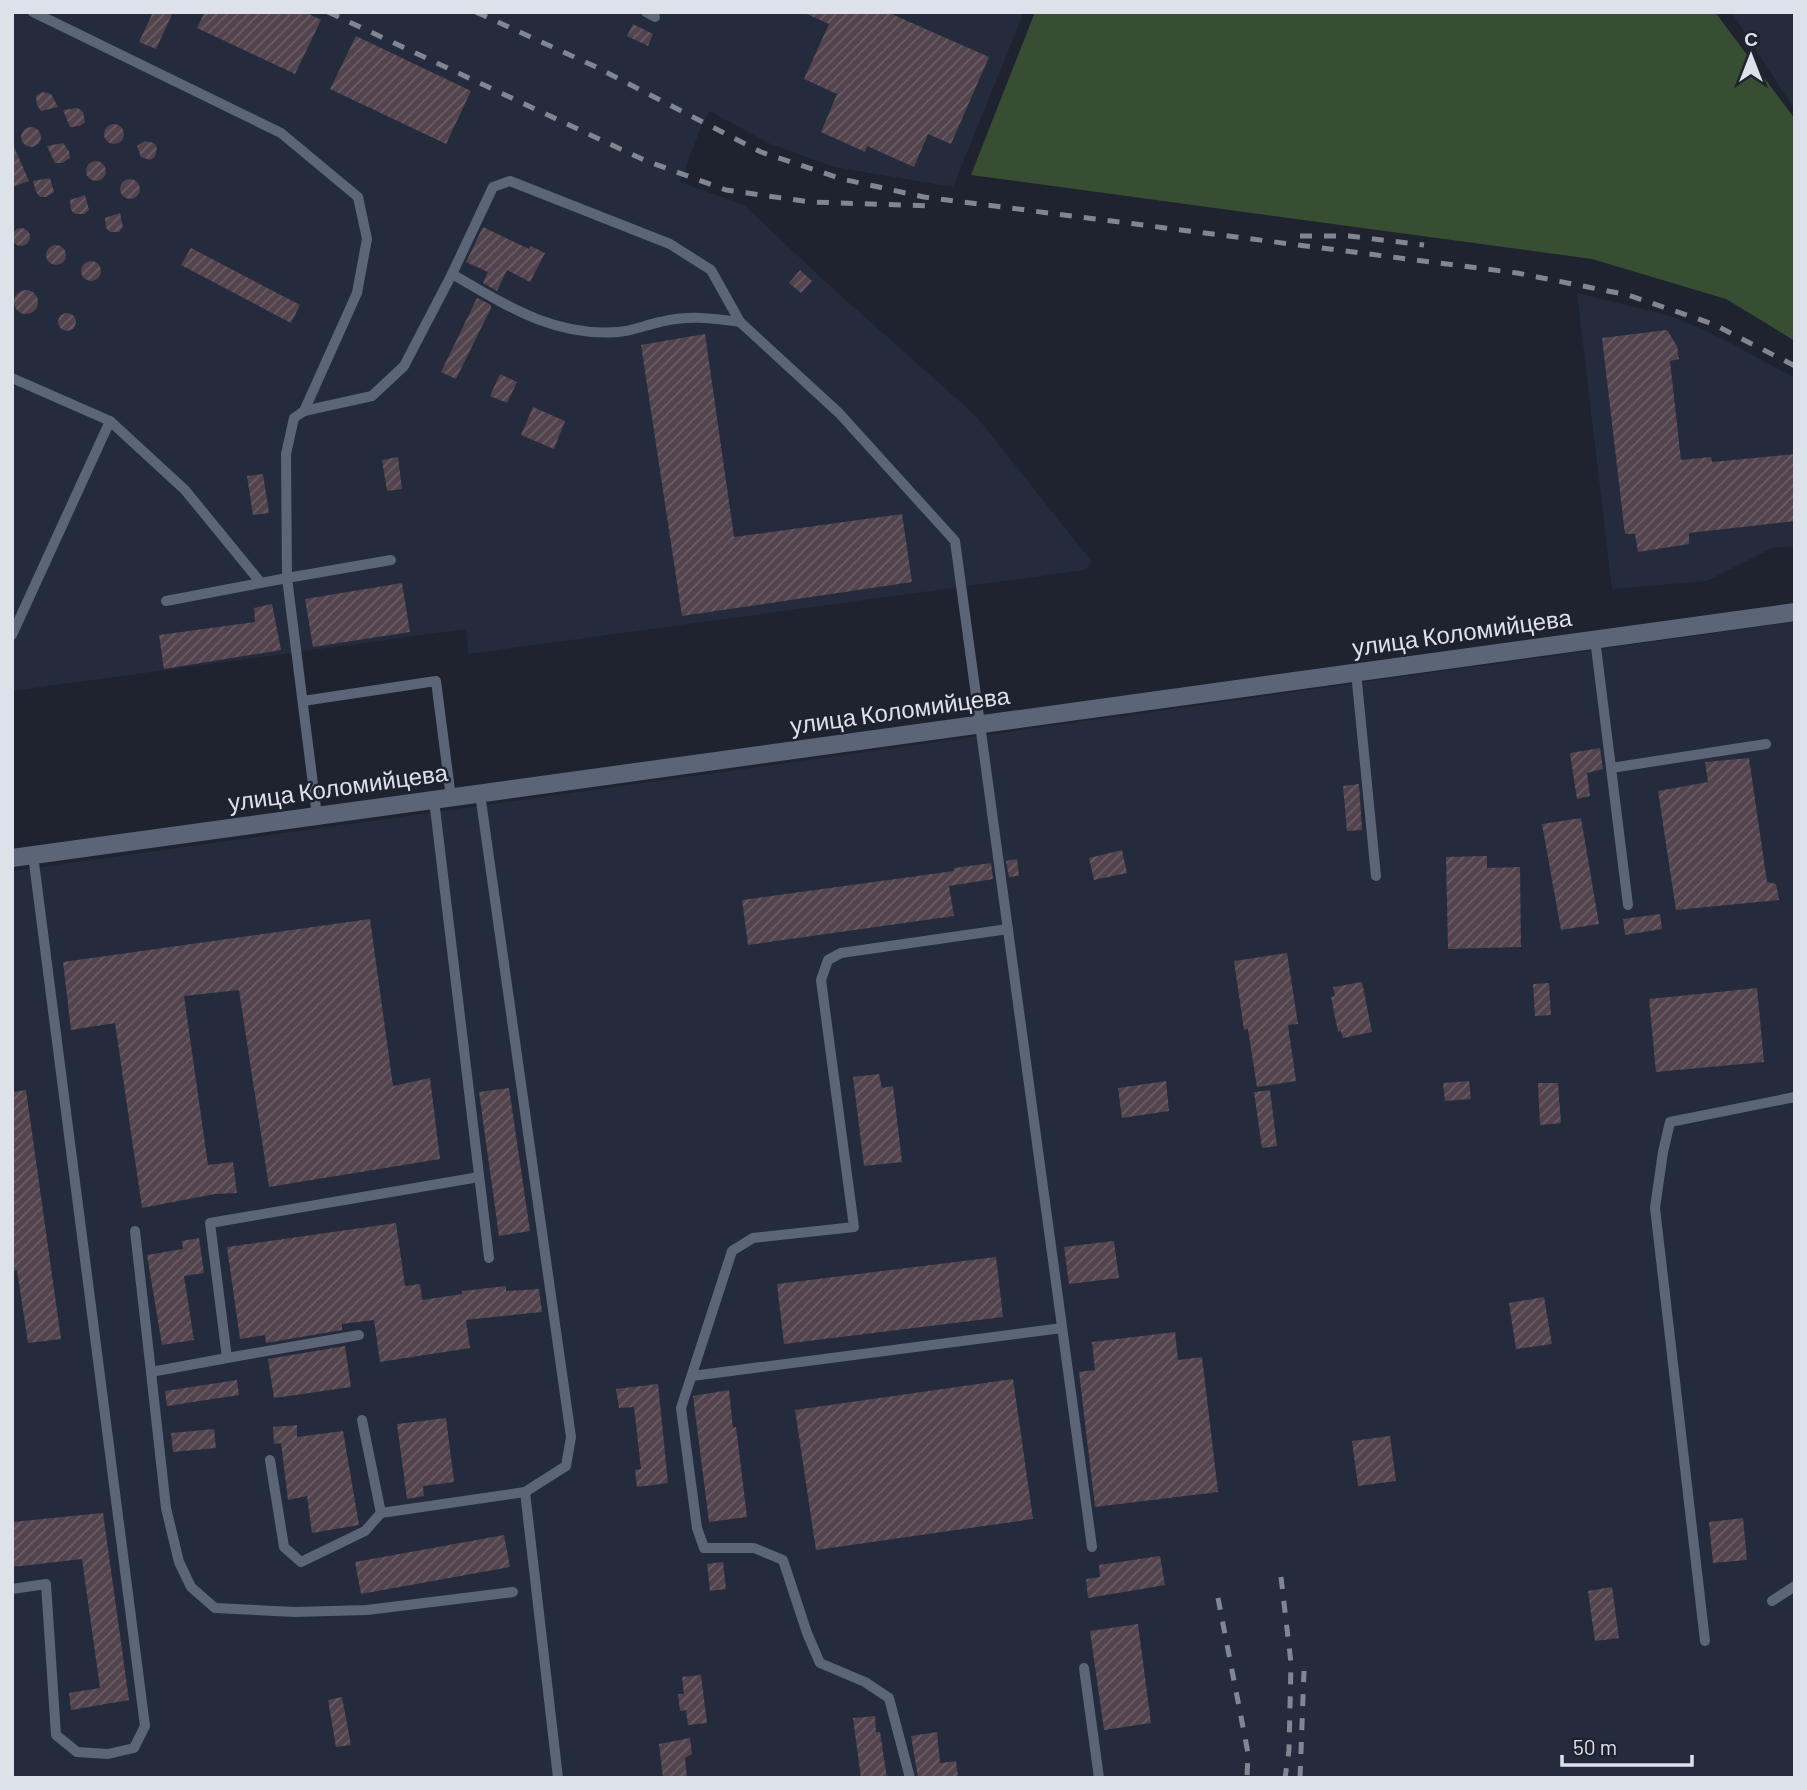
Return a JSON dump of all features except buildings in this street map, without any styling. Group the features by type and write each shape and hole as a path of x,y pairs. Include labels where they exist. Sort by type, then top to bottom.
{"street":[{"name":"улица Коломийцева","path":"12,858 1795,612"}],"lane":[{"path":"33,12 281,133 358,197 367,239 357,293 304,411"},
{"path":"317,816 287,578 286,454 295,418 304,411 372,396 404,366 493,187 510,181 670,244 711,270 740,322 839,413 955,541 1092,1547"},
{"path":"452,274 524,316 562,329 618,332 663,321 701,316 740,322"},
{"path":"12,378 110,421 185,491 261,583"},
{"path":"12,635 110,421"},
{"path":"166,601 391,560"},
{"path":"1595,639 1629,905"},
{"path":"1356,673 1376,876"},
{"path":"303,701 436,681 442,799 489,1258"},
{"path":"1611,768 1766,744"},
{"path":"270,1460 284,1547 301,1562 365,1531 381,1513 524,1492 566,1466 571,1437 480,794"},
{"path":"12,1589 46,1584 56,1734 77,1752 108,1754 134,1748 145,1726 33,855"},
{"path":"910,1778 888,1698 866,1682 820,1663 783,1560 754,1548 704,1548 697,1528 681,1408 732,1251 753,1238 854,1227 821,980 828,960 841,953 1008,929"},
{"path":"1705,1641 1655,1208 1663,1152 1670,1122 1795,1097"},
{"path":"227,1357 209,1223 479,1177"},
{"path":"135,1231 166,1507 179,1562 191,1587 215,1608 295,1612 367,1610 513,1592"},
{"path":"692,1376 1062,1328"},
{"path":"152,1372 359,1335"},
{"path":"362,1420 381,1513"},
{"path":"524,1492 558,1778"},
{"path":"1772,1601 1795,1587"},
{"path":"1084,1668 1099,1778"}],"shaded area":[{"path":"12,12 1024,12 953,187 834,167 768,143 710,111 680,182 744,205 976,416 1092,562 1085,570 468,654 466,629 12,691"},
{"path":"1731,12 1795,12 1795,110"},
{"path":"1577,293 1671,316 1721,338 1795,378 1795,546 1772,548 1707,581 1612,589"},
{"path":"1795,622 1795,1778 12,1778 12,871"}],"green space":[{"path":"1035,12 1715,12 1795,119 1795,341 1726,299 1592,259 971,175"}],"railway":[{"path":"328,12 644,160 726,190 810,202 932,206"},
{"path":"476,12 594,66 761,152 842,179 924,197 1517,273 1628,295 1713,324 1795,366"},
{"path":"1300,236 1349,236 1424,245"},
{"path":"1281,1577 1291,1663 1289,1750 1285,1778"},
{"path":"1218,1598 1248,1753 1247,1778"},
{"path":"1300,1778 1304,1671"}]}
